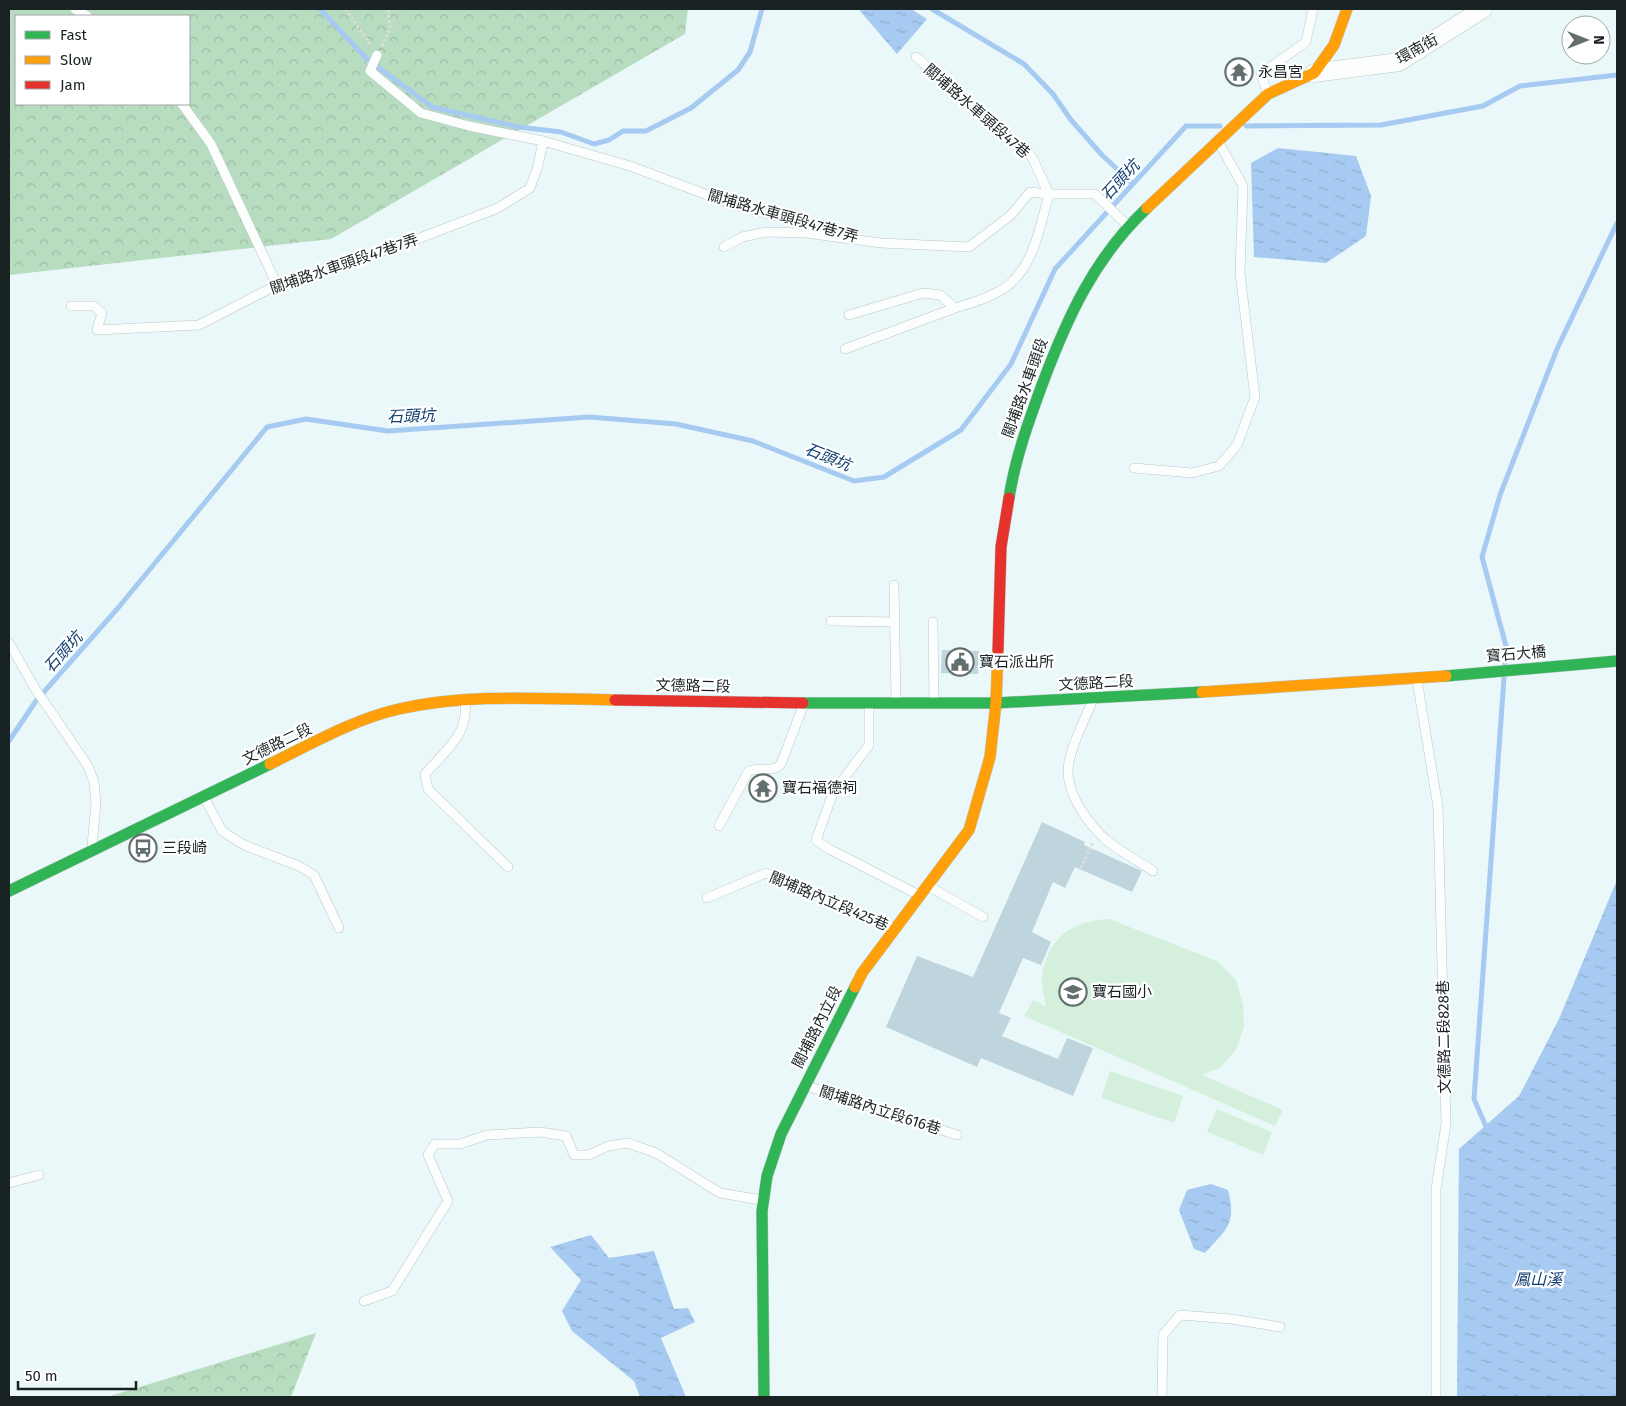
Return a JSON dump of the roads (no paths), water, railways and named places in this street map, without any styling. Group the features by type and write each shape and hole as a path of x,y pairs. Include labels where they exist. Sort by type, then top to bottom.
{"main road":[{"path":"1268,94 1314,73 1334,45 1347,9"},
{"name":"關埔路水車頭段","path":"996,702 1001,547 1006,512 1021,440 1064,326 1094,271 1128,226 1268,94"},
{"name":"寶石大橋","path":"1417,677 1617,661"},
{"name":"文德路二段","path":"9,891 343,729 398,710 464,698 934,704 1093,698 1417,677"},
{"name":"關埔路內立段","path":"764,1397 764,1200 767,1176 781,1134 862,973 969,830 983,787 990,757 996,702"}],"street":[{"name":"環南街","path":"1314,73 1399,62 1483,9"}],"lane":[{"path":"1268,94 1261,74 1306,42 1312,9"},
{"name":"關埔路水車頭段47巷7弄","path":"377,55 370,71 421,113 469,126 542,141 630,166 737,206 880,243"},
{"name":"關埔路水車頭段47巷","path":"916,57 1032,157 1049,194"},
{"path":"183,105 211,144 277,285"},
{"path":"1134,468 1192,473 1219,466 1237,444 1255,397 1240,272 1243,186 1218,140"},
{"name":"關埔路水車頭段47巷7弄","path":"71,306 94,306 102,314 97,330 199,325 277,285 399,246 498,208 530,188 538,166 542,141"},
{"path":"724,247 742,236 766,232 806,233 880,243 968,246 1011,215 1030,192 1095,194 1128,226"},
{"path":"845,348 997,293 1014,279 1032,256 1049,194"},
{"path":"849,315 902,297 923,293 940,295 956,308"},
{"path":"894,585 896,703"},
{"path":"831,621 895,622"},
{"path":"933,622 934,704"},
{"path":"9,642 36,690 88,766 94,782 96,803 91,852"},
{"name":"文德路二段828巷","path":"1417,677 1438,807 1446,1124 1436,1189 1436,1397"},
{"path":"464,698 466,716 460,735 424,774 428,789 508,867"},
{"path":"1093,698 1069,761 1068,776 1079,806 1105,839 1153,871"},
{"path":"720,826 748,772 751,769 773,769 781,764 804,703"},
{"path":"869,703 869,746 832,793 816,840 829,849 920,896"},
{"path":"204,796 222,831 244,845 299,866 314,875 339,928"},
{"name":"關埔路內立段425巷","path":"707,898 766,873 896,929"},
{"path":"928,886 983,916"},
{"name":"關埔路內立段616巷","path":"804,1085 956,1135"},
{"path":"364,1301 392,1291 448,1200 428,1155 435,1144 460,1144 487,1135 540,1132 566,1136 574,1155 590,1155 608,1146 628,1143 656,1153 720,1193 764,1200"},
{"path":"9,1182 40,1176"},
{"path":"1162,1397 1163,1335 1180,1315 1232,1319 1280,1326"}],"water":[{"path":"861,9 911,9 927,19 897,54 860,11"},
{"path":"1278,148 1356,156 1371,196 1366,236 1326,263 1254,257 1251,163"},
{"name":"鳳山溪","path":"1617,880 1617,1397 1457,1397 1459,1149 1519,1096 1559,1019"},
{"path":"1211,1184 1228,1190 1231,1211 1228,1226 1205,1253 1194,1249 1179,1210 1187,1190"},
{"path":"591,1235 609,1258 654,1251 674,1309 688,1308 695,1322 661,1338 686,1397 640,1397 634,1381 572,1331 562,1311 581,1280 550,1247"}],"waterway":[{"path":"320,9 367,59 432,107 518,127 561,132 594,144 609,140 623,131 646,131 691,108 738,70 750,52 762,9"},
{"path":"932,9 1024,64 1053,94 1071,120 1102,155 1133,184"},
{"name":"石頭坑","path":"1246,126 1381,125 1483,106 1520,86 1617,75"},
{"name":"石頭坑","path":"9,741 36,701 118,608 267,427 306,419 388,431 589,417 676,424 753,441 854,481 884,477 961,430 1011,364 1055,269 1186,126 1220,126"},
{"path":"1505,665 1506,646 1482,557 1500,495 1557,349 1617,223"},
{"path":"1488,1131 1474,1099 1504,678"}],"place":[{"name":"永昌宮","path":"1239,72"},
{"name":"寶石派出所","path":"960,662"},
{"name":"寶石福德祠","path":"763,788"},
{"name":"三段崎","path":"143,848"},
{"name":"寶石國小","path":"1073,992"}]}
